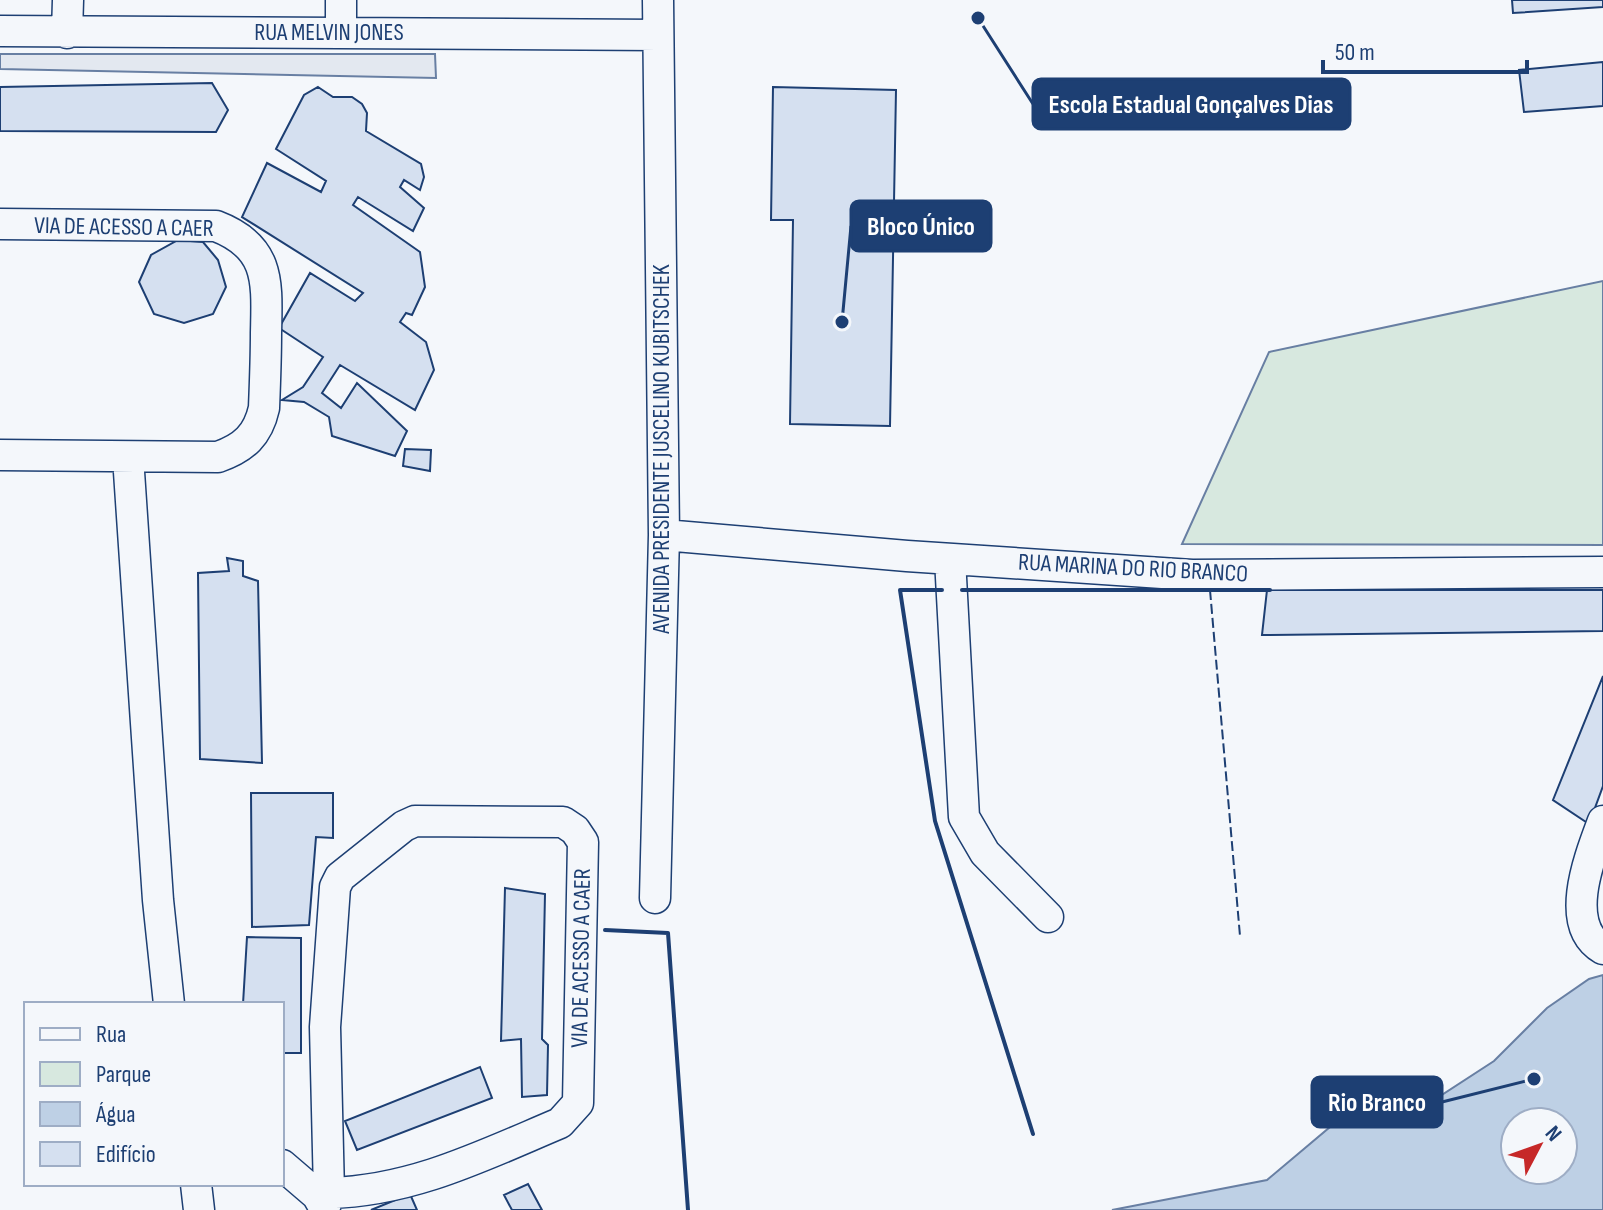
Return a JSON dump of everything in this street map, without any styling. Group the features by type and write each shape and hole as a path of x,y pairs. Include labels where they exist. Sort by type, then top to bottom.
{"street":[{"path":"67,33 68,0"},
{"path":"341,0 341,32"},
{"name":"AVENIDA PRESIDENTE JUSCELINO KUBITSCHEK","path":"655,898 664,535 658,0"},
{"name":"RUA MELVIN JONES","path":"0,31 658,35"},
{"name":"VIA DE ACESSO A CAER","path":"0,224 216,226 235,233 251,247 267,281 264,408 255,433 236,451 218,457 0,455"},
{"path":"128,457 157,884 169,1002"},
{"name":"RUA MARINA DO RIO BRANCO","path":"664,535 1192,575 1603,572"},
{"path":"950,559 964,817 985,853 1048,917"},
{"name":"VIA DE ACESSO A CAER","path":"415,821 563,822 575,830 583,842 578,1103 571,1115 560,1123 435,1177 326,1204 325,1027 335,887 340,877 404,826 415,821"},
{"path":"1603,821 1584,885 1583,925 1594,944 1603,949"},
{"path":"284,1167 326,1204"},
{"path":"196,1186 199,1210"}],"green space":[{"path":"1603,281 1603,545 1182,544 1269,352"}],"shaded area":[{"path":"0,54 435,54 436,78 0,69"}],"water":[{"path":"1603,975 1603,1210 1112,1210 1267,1180 1336,1122 1437,1098 1494,1061 1547,1008 1589,979"}],"building":[{"path":"1512,0 1603,0 1603,7 1513,13"},
{"path":"1603,62 1603,106 1524,112 1519,70"},
{"path":"212,83 228,110 216,132 0,131 0,87"},
{"path":"318,87 333,97 352,97 362,104 367,113 366,131 421,164 424,177 420,190 404,180 400,187 424,208 413,231 358,197 353,205 420,252 425,287 412,315 406,313 400,322 426,342 434,370 415,410 340,365 322,393 341,408 357,383 407,431 395,456 332,436 329,417 304,402 282,400 303,387 323,357 279,328 310,273 355,301 363,293 242,217 267,163 321,192 326,181 276,149 304,95"},
{"path":"773,87 896,90 890,426 790,424 793,220 771,220"},
{"path":"178,240 203,242 218,260 226,287 213,314 184,323 154,314 139,282 151,255"},
{"path":"405,449 431,450 430,471 403,466"},
{"path":"227,558 243,561 243,576 258,581 262,763 200,759 198,573 229,571"},
{"path":"1267,590 1603,590 1603,631 1262,635"},
{"path":"1603,676 1603,786 1589,824 1553,800"},
{"path":"251,793 333,793 333,838 316,837 309,925 252,927"},
{"path":"505,888 545,894 542,1039 548,1045 547,1095 522,1097 521,1039 501,1041"},
{"path":"247,937 301,938 301,1053 284,1053 284,1002 243,1002"},
{"path":"480,1067 492,1098 357,1150 345,1121"},
{"path":"528,1184 542,1210 512,1210 504,1195"},
{"path":"410,1194 417,1210 371,1210"}],"fence":[{"path":"1210,590 1240,936"}],"wall":[{"path":"942,590 900,590 935,821 1033,1134"},
{"path":"962,590 1270,590"},
{"path":"605,930 668,933 688,1210"}],"place":[{"name":"Escola Estadual Gonçalves Dias","path":"978,18"},
{"name":"Bloco Único","path":"842,322"},
{"name":"Rio Branco","path":"1534,1079"}]}
